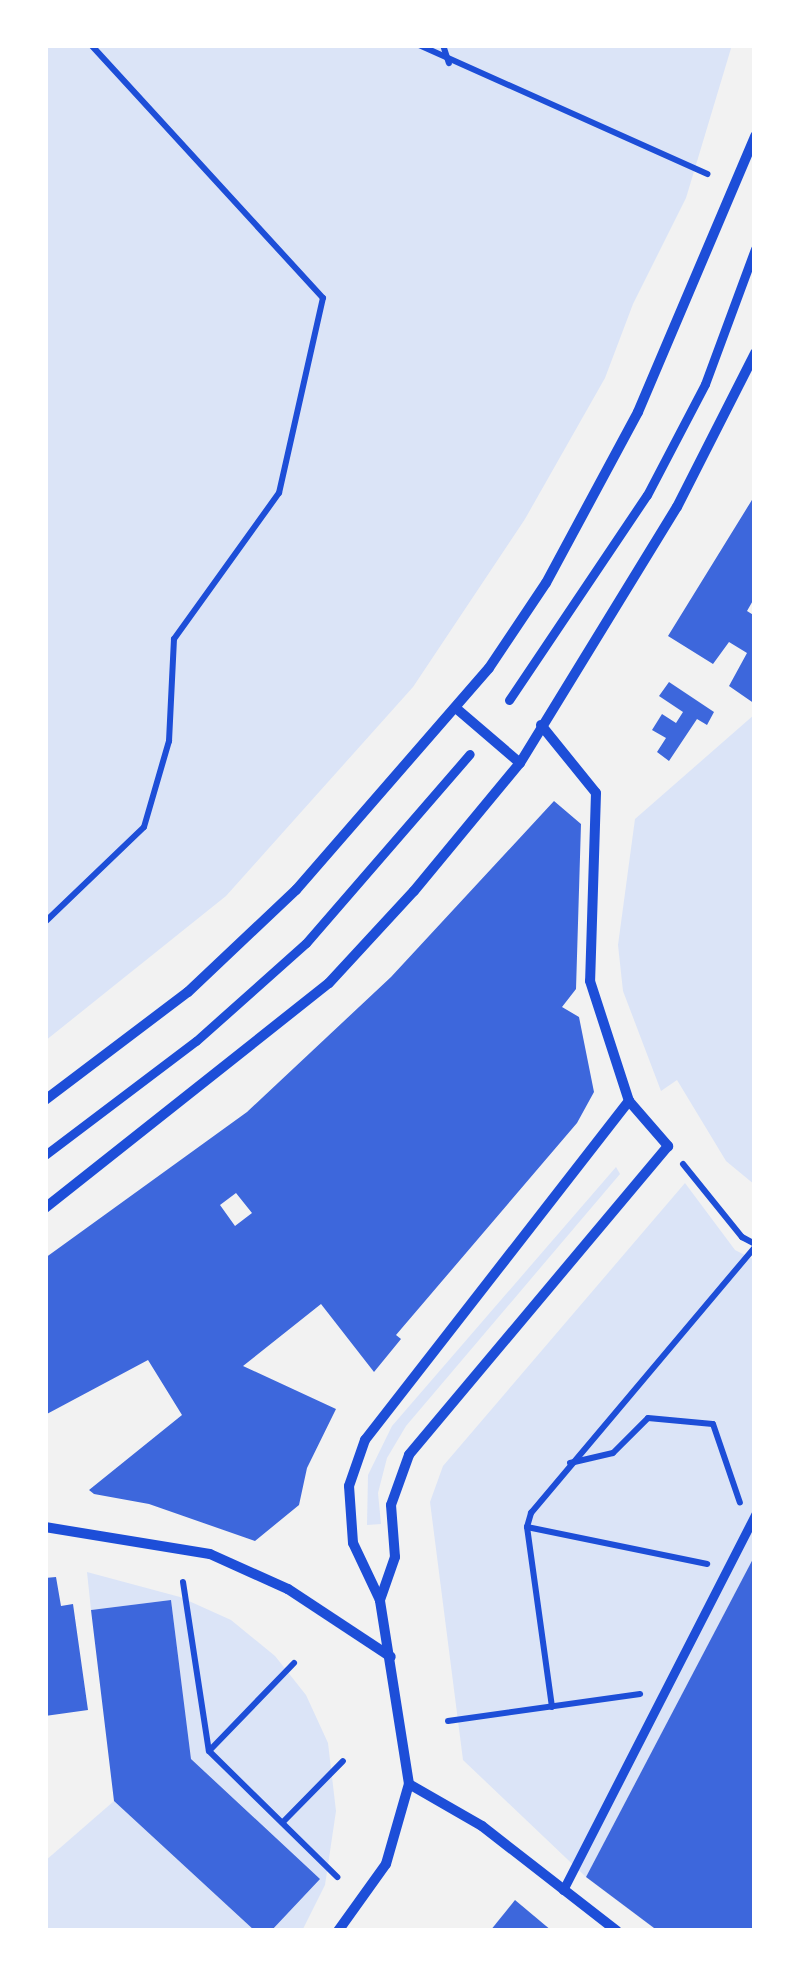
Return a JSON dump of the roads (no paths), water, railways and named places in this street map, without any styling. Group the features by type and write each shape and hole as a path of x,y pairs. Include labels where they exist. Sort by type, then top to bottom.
{"street":[{"path":"45,1100 188,992 296,890 457,710 546,582 629,429 750,166 755,136"},
{"path":"510,700 647,495 704,384 755,249"},
{"path":"45,1208 329,983 520,763 677,507 755,353"},
{"path":"457,710 520,763"},
{"path":"380,1600 395,1558 391,1505 409,1455 668,1146 629,1101 602,1034 590,981 596,792 541,725"},
{"path":"45,1155 196,1041 306,943 470,754"},
{"path":"338,1931 386,1864 408,1784 380,1600 353,1543 349,1486 365,1440 629,1101"},
{"path":"564,1890 755,1514"},
{"path":"45,1527 210,1554 288,1589 391,1656"},
{"path":"408,1784 482,1826 617,1931"}]}
